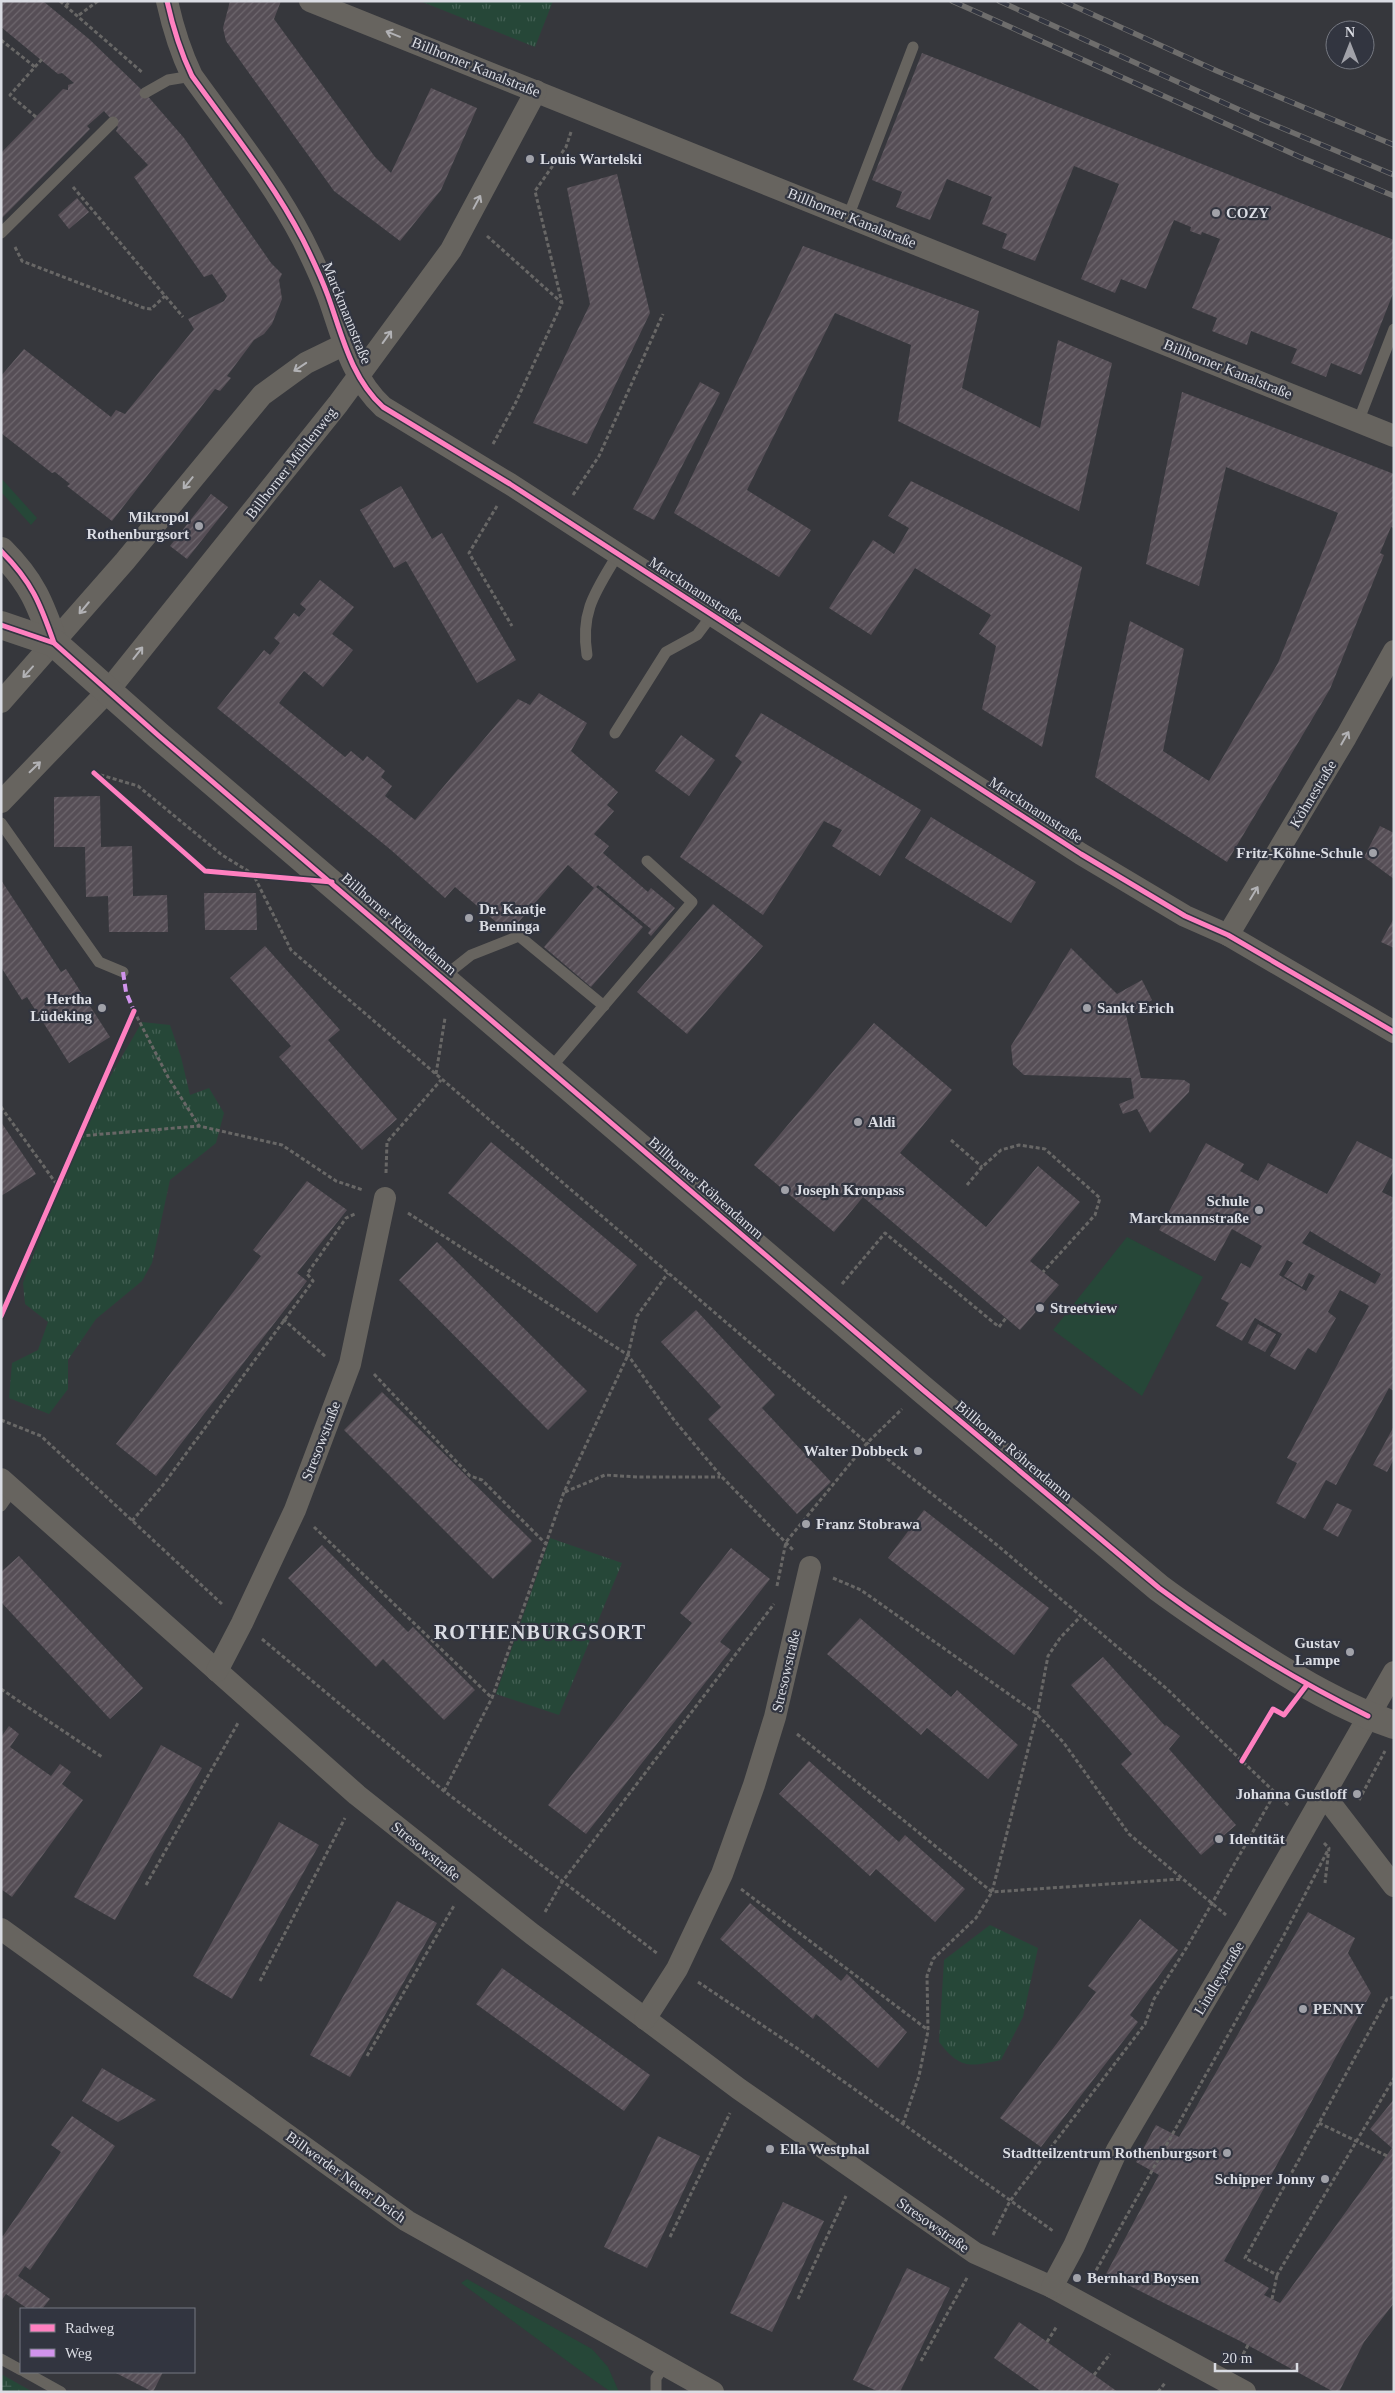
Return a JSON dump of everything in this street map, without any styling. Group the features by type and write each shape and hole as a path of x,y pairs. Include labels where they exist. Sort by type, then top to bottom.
{"street":[{"name":"Marckmannstraße","path":"167,1 179,47 192,76 278,198 303,240 327,293 344,345 358,377 371,396 383,407 510,484 1081,854 1185,916 1228,935 1394,1032"},
{"name":"Billhorner Kanalstraße","path":"310,1 1394,436"},
{"name":"Billhorner Mühlenweg","path":"1,802 108,691 358,377 451,250 536,91"},
{"path":"1,702 125,561 262,395 306,363 344,345"},
{"name":"Billhorner Röhrendamm","path":"1,551 17,567 39,599 54,643"},
{"name":"Billhorner Röhrendamm","path":"1,625 54,643 549,1070 1114,1552 1192,1612 1306,1686 1368,1716 1392,1734"},
{"name":"Köhnestraße","path":"1228,935 1346,737 1394,651"},
{"name":"Stresowstraße","path":"217,1671 242,1623 295,1510 350,1364 385,1198"},
{"name":"Stresowstraße","path":"5,1492 217,1671 357,1795 532,1934 739,2088 983,2257 1052,2288 1245,2392"},
{"name":"Stresowstraße","path":"645,2019 677,1969 722,1874 754,1785 775,1717 810,1567"},
{"name":"Lindleystraße","path":"1052,2288 1074,2246 1117,2150 1246,1931 1394,1672"},
{"path":"1324,1795 1394,1886"},
{"name":"Billwerder Neuer Deich","path":"1,1929 407,2221 713,2392"}],"lane":[{"path":"848,217 913,47"},
{"path":"145,93 156,85 168,80 192,76"},
{"path":"4,230 113,122"},
{"path":"1358,422 1394,329"},
{"path":"587,655 584,637 588,607 618,554"},
{"path":"615,733 666,652 697,635 712,614"},
{"path":"1,824 99,962 123,972"},
{"path":"549,1070 692,902 646,861"},
{"path":"446,981 471,955 519,936 604,1006"},
{"path":"1,2359 20,2369"},
{"path":"656,2392 656,2378 665,2365"},
{"path":"26,2373 61,2392"}],"path":[{"path":"60,1 156,85"},
{"path":"66,6 70,1"},
{"path":"78,15 98,1"},
{"path":"1,40 35,67"},
{"path":"36,117 10,95 42,59"},
{"path":"501,431 562,304 535,191 566,147 571,133"},
{"path":"61,173 183,317"},
{"path":"4,230 22,261 144,308 151,309 165,296"},
{"path":"501,248 562,304"},
{"path":"588,472 599,456 663,314"},
{"path":"510,484 469,553 512,626"},
{"path":"94,774 138,786 222,855 253,874 263,875"},
{"path":"253,874 291,950 867,1443 997,1545 1167,1689 1307,1823 1329,1848 1325,1883"},
{"path":"436,1074 446,981"},
{"path":"134,1011 168,1077 199,1126"},
{"path":"385,1198 387,1142 442,1080"},
{"path":"1,1107 58,1186"},
{"path":"80,1136 199,1126 282,1145 336,1181 385,1198 628,1355 674,1420 721,1476 810,1567 860,1590 1037,1714 1064,1744 1129,1834 1246,1931"},
{"path":"951,1140 982,1167"},
{"path":"967,1185 982,1167 1001,1150 1019,1145 1045,1149 1100,1198 1095,1215 1043,1272"},
{"path":"132,1521 162,1485 312,1281 307,1274 346,1218 385,1198"},
{"path":"824,1305 885,1233 998,1327 1006,1318"},
{"path":"444,1791 492,1698 564,1492 628,1355 637,1316 668,1273"},
{"path":"283,1319 329,1360 350,1364 377,1375 470,1476 482,1480 545,1543"},
{"path":"777,1587 786,1542 867,1443 922,1389"},
{"path":"1,1420 41,1436 242,1623 444,1791 562,1882 677,1969 801,2051 1074,2246"},
{"path":"564,1492 605,1475 638,1477 721,1476"},
{"path":"295,1510 492,1698"},
{"path":"532,1934 562,1882 774,1605 775,1596"},
{"path":"903,2124 919,2076 928,2031 927,1976 933,1959 976,1918 992,1892 1037,1714 1048,1656 1060,1638 1080,1617"},
{"path":"1,1689 102,1757"},
{"path":"146,1884 250,1700"},
{"path":"775,1717 992,1892 1182,1878"},
{"path":"1093,2276 1283,1937 1329,1848 1346,1824 1392,1734"},
{"path":"921,2362 966,2278 983,2257 1010,2201 1145,2024 1154,1999 1276,1793"},
{"path":"260,1981 357,1795"},
{"path":"722,1874 928,2031"},
{"path":"367,2056 467,1884"},
{"path":"1277,2275 1245,2258 1388,1999 1394,1998"},
{"path":"1272,2299 1277,2275 1394,2078"},
{"path":"670,2237 729,2115 739,2088"},
{"path":"1319,2123 1387,2156"},
{"path":"798,2299 846,2196"},
{"path":"1047,2342 1056,2326"},
{"path":"1094,2375 1110,2354"},
{"path":"1158,2392 1165,2383"}],"green space":[{"path":"420,1 553,1 535,47"},
{"path":"1,478 37,518 31,525 1,492"},
{"path":"142,1022 170,1025 181,1057 190,1095 209,1088 224,1113 216,1143 170,1180 152,1263 142,1281 96,1319 68,1360 68,1389 49,1414 9,1398 12,1363 38,1350 48,1322 25,1304 23,1283 82,1125"},
{"path":"1127,1237 1203,1277 1142,1396 1053,1330"},
{"path":"550,1538 622,1563 559,1715 496,1694"},
{"path":"990,1925 1038,1948 1023,2017 1001,2060 981,2064 966,2064 953,2057 939,2042 944,1960"},
{"path":"467,2279 592,2349 608,2367 619,2392 611,2392 461,2283"},
{"path":"1,2374 33,2392 1,2392"}],"building":[{"path":"1,1 43,1 89,39 145,93 184,138 271,263 282,274 279,280 282,299 272,324 264,334 254,340 227,376 231,378 220,391 215,389 112,521 67,486 70,484 55,472 52,473 1,433 1,376 24,349 111,417 116,410 125,414 194,329 188,319 224,301 227,296 212,274 204,277 134,177 148,165 116,131 118,127 104,111 87,126 90,129 1,219 1,153 63,89 68,90 68,85 74,83 62,73 58,74 1,27"},
{"path":"230,1 281,1 274,19 375,157 391,173 431,88 477,108 441,190 400,241 334,191 226,41 223,28"},
{"name":"COZY","path":"922,53 1394,240 1394,291 1361,375 1331,363 1326,377 1291,363 1297,349 1251,331 1247,345 1212,331 1217,318 1192,308 1220,239 1202,232 1201,235 1190,231 1191,227 1174,220 1146,289 1121,279 1115,293 1081,279 1119,184 1074,166 1035,261 1002,248 1007,234 982,224 992,197 947,179 930,220 896,207 902,192 872,180"},
{"path":"617,174 650,313 587,444 533,423 590,304 567,188"},
{"path":"77,198 89,212 69,229 58,215"},
{"path":"803,246 979,311 962,388 1040,428 1058,340 1112,363 1079,511 898,421 911,345 835,313 747,490 811,530 779,577 674,513"},
{"path":"700,382 720,393 654,520 633,509"},
{"path":"1182,392 1394,474 1394,528 1391,527 1380,553 1384,555 1330,689 1227,862 1095,777 1130,621 1184,649 1163,751 1209,781 1278,663 1338,513 1226,467 1199,586 1146,564"},
{"path":"911,481 1082,567 1042,747 982,709 996,646 979,634 991,615 915,568 871,635 829,608 873,540 894,554 909,528 888,516"},
{"path":"401,486 432,539 442,533 516,660 477,683 406,561 394,568 360,510"},
{"name":"Mikropol Rothenburgsort","path":"211,494 228,507 187,559 170,546"},
{"path":"320,580 354,607 332,634 353,650 323,687 304,671 279,703 345,757 351,751 363,761 367,756 385,771 381,777 392,786 385,796 415,820 518,699 530,705 539,693 587,723 571,751 618,792 607,805 614,811 594,834 609,846 603,853 648,892 651,888 675,908 651,936 648,933 651,929 598,885 596,887 643,927 591,987 544,947 594,888 568,865 509,933 455,887 445,898 391,850 217,708 264,650 270,655 280,643 274,638 294,613 299,617 306,609 300,604"},
{"path":"761,713 921,810 880,876 832,846 842,830 824,821 763,915 680,857 742,762 735,756"},
{"path":"681,735 715,760 689,796 655,771"},
{"path":"100,796 101,847 132,846 133,896 167,895 168,932 109,932 108,896 86,897 85,847 54,847 54,797"},
{"path":"931,817 1036,882 1011,923 905,858"},
{"path":"1380,826 1394,833 1394,879 1364,857"},
{"path":"1,880 61,972 66,969 110,1037 69,1063 27,997 22,1000 1,967"},
{"path":"204,893 256,893 257,930 205,930"},
{"path":"713,904 763,946 687,1034 637,992"},
{"path":"1394,918 1394,948 1381,942"},
{"path":"265,946 340,1030 328,1040 397,1119 362,1150 279,1057 291,1046 230,978"},
{"name":"Sankt Erich","path":"1071,948 1117,994 1142,980 1152,1000 1126,1015 1141,1078 1184,1080 1190,1084 1189,1092 1150,1133 1137,1109 1123,1114 1119,1104 1134,1098 1131,1078 1024,1075 1013,1065 1011,1046"},
{"path":"874,1023 952,1090 900,1153 986,1227 1038,1166 1080,1202 1030,1261 1059,1285 1020,1330 863,1197 834,1232 754,1165"},
{"path":"1,1122 36,1174 1,1196"},
{"path":"1357,1141 1394,1160 1394,1170 1382,1192 1394,1198 1394,1391 1389,1388 1336,1485 1326,1480 1305,1519 1276,1503 1297,1463 1287,1458 1369,1306 1340,1290 1328,1312 1336,1318 1316,1353 1308,1348 1295,1370 1270,1356 1282,1334 1255,1318 1242,1341 1216,1326 1229,1303 1221,1299 1241,1263 1250,1268 1262,1246 1232,1229 1215,1261 1159,1230 1206,1143 1244,1164 1240,1171 1258,1181 1268,1163 1327,1194","holes":["1310,1231 1381,1274 1375,1284 1302,1243","1287,1260 1293,1263 1284,1276 1302,1287 1309,1273 1315,1276 1306,1291 1279,1275"]},
{"path":"491,1142 637,1265 597,1313 448,1193"},
{"path":"307,1181 347,1210 297,1273 307,1281 156,1476 116,1444 261,1256 253,1250"},
{"path":"437,1242 587,1391 548,1430 399,1280"},
{"path":"696,1310 775,1395 762,1408 831,1482 797,1514 708,1419 721,1407 661,1342"},
{"path":"1258,1324 1276,1334 1265,1352 1248,1343"},
{"path":"382,1392 532,1541 493,1579 344,1430"},
{"path":"1394,1426 1394,1459 1387,1472 1373,1465"},
{"path":"1337,1503 1352,1510 1338,1537 1323,1529"},
{"path":"924,1510 1049,1608 1014,1655 888,1558"},
{"path":"322,1545 408,1632 413,1627 475,1690 444,1720 383,1659 376,1667 288,1578"},
{"path":"731,1548 770,1579 720,1642 731,1650 586,1834 548,1805 692,1623 680,1613"},
{"path":"19,1556 143,1688 110,1719 1,1602 1,1572"},
{"path":"860,1618 951,1697 957,1690 1018,1745 988,1779 927,1728 921,1735 827,1654"},
{"path":"1103,1657 1165,1726 1180,1736 1169,1749 1236,1825 1201,1855 1121,1764 1132,1754 1071,1685"},
{"path":"9,1726 19,1734 10,1747 51,1776 60,1764 71,1772 62,1784 83,1800 12,1897 1,1889 1,1737"},
{"path":"161,1745 202,1768 115,1920 74,1897"},
{"path":"809,1761 899,1842 905,1835 965,1889 935,1922 876,1869 870,1876 779,1794"},
{"path":"279,1822 319,1845 232,1999 193,1976"},
{"path":"397,1901 437,1923 350,2077 310,2055"},
{"path":"750,1903 841,1981 847,1974 907,2032 878,2068 816,2014 813,2019 720,1939"},
{"name":"Stadtteilzentrum Rothenburgsort","path":"1308,1912 1355,1938 1348,1953 1371,1993 1224,2261 1269,2288 1264,2295 1280,2303 1392,2148 1370,2129 1394,2099 1394,2303 1364,2342 1339,2392 1334,2392 1240,2341 1106,2274 1159,2175 1136,2162 1156,2125 1179,2137"},
{"path":"1140,1919 1178,1950 1130,2015 1138,2022 1041,2147 1000,2118 1096,1992 1088,1986"},
{"path":"502,1968 650,2075 624,2111 476,2004"},
{"path":"102,2068 156,2100 118,2122 82,2101"},
{"path":"72,2116 115,2146 30,2270 25,2266 18,2276 50,2299 43,2308 27,2308 6,2294 1,2301 1,2235 3,2236 61,2152 51,2145"},
{"path":"658,2136 700,2156 647,2268 604,2247"},
{"path":"783,2202 824,2221 772,2332 730,2313"},
{"path":"907,2268 950,2288 900,2392 879,2392 853,2380"},
{"path":"1019,2322 1118,2392 1042,2392 994,2358"},
{"path":"116,2373 162,2373 153,2392"}],"railway":[{"path":"952,1 1300,157 1394,196"},
{"path":"999,1 1253,116 1394,175"},
{"path":"1063,1 1217,71 1394,145"}],"marked path":[{"path":"123,972 126,992 134,1011 132,1015"}],"cycle path":[{"path":"167,1 177,39 192,76 251,156 291,218 328,296 343,341 355,369 372,396 383,407 510,484 1081,854 1185,916 1228,935 1394,1032"},
{"path":"1,551 28,583 44,616 54,643"},
{"path":"1,625 54,643 159,736 922,1389 1159,1588 1209,1624 1261,1657 1314,1688 1368,1716"},
{"path":"94,773 205,871 332,882"},
{"path":"1,1316 134,1011"},
{"path":"1242,1761 1273,1709 1284,1715 1306,1686"}],"place":[{"name":"Louis Wartelski","path":"530,159"},
{"name":"COZY","path":"1216,213"},
{"name":"Mikropol Rothenburgsort","path":"199,526"},
{"name":"Fritz-Köhne-Schule","path":"1373,853"},
{"name":"Dr. Kaatje Benninga","path":"469,918"},
{"name":"Hertha Lüdeking","path":"102,1008"},
{"name":"Sankt Erich","path":"1087,1008"},
{"name":"Aldi","path":"858,1122"},
{"name":"Joseph Kronpass","path":"785,1190"},
{"name":"Schule Marckmannstraße","path":"1259,1210"},
{"name":"Streetview","path":"1040,1308"},
{"name":"Walter Dobbeck","path":"918,1451"},
{"name":"Franz Stobrawa","path":"806,1524"},
{"name":"Gustav Lampe","path":"1350,1652"},
{"name":"Johanna Gustloff","path":"1357,1794"},
{"name":"Identität","path":"1219,1839"},
{"name":"PENNY","path":"1303,2009"},
{"name":"Ella Westphal","path":"770,2149"},
{"name":"Stadtteilzentrum Rothenburgsort","path":"1227,2153"},
{"name":"Schipper Jonny","path":"1325,2179"},
{"name":"Bernhard Boysen","path":"1077,2278"}],"district":[{"name":"ROTHENBURGSORT","path":"540,1632"}]}
